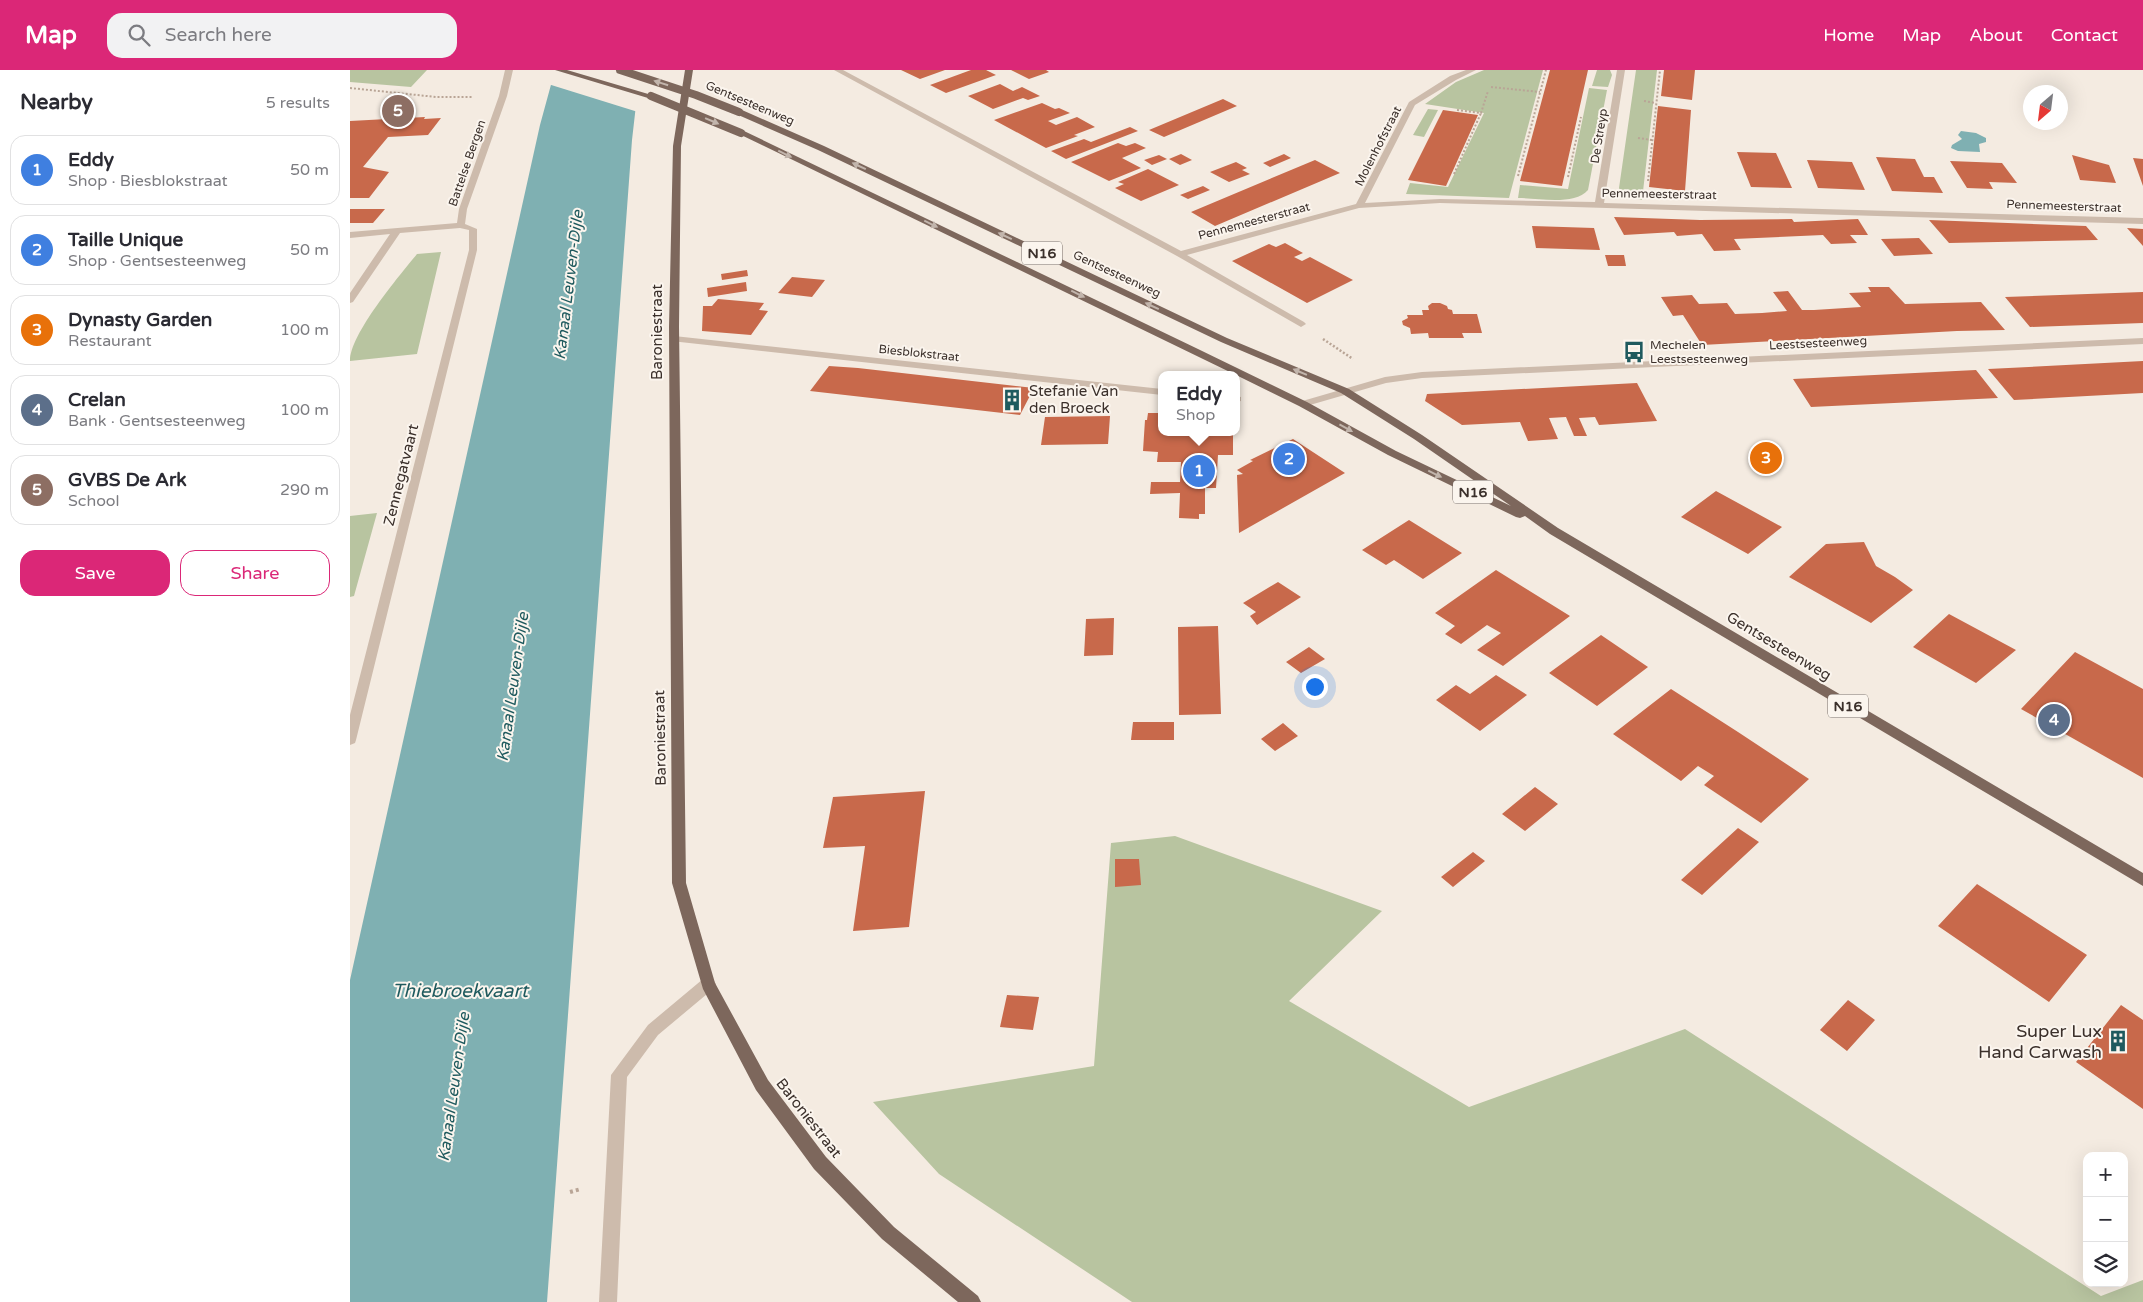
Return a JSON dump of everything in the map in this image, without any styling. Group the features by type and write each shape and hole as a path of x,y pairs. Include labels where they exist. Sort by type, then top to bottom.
{"main road":[{"name":"Gentsesteenweg","path":"559,70 651,96 741,133 1235,371"},
{"name":"Gentsesteenweg","path":"620,70 687,92 739,112 821,148 1224,340 1345,391 1418,437 1554,531 2143,880"},
{"name":"Baroniestraat","path":"689,70 677,146 674,339 679,883 708,984 762,1085 820,1163 888,1233 972,1302"},
{"name":"Gentsesteenweg","path":"1240,374 1303,404 1392,453 1554,531"}],"street":[{"name":"Battelse Bergen","path":"350,235 461,225 463,209 498,112 509,70"},
{"path":"838,70 1180,254 1301,324"},
{"name":"Molenhofstraat","path":"1359,206 1412,104 1454,78 1472,70"},
{"name":"De Streyp","path":"1599,205 1621,70"},
{"name":"Pennemeesterstraat","path":"1180,254 1359,206 1440,201 2143,221"},
{"name":"Zennegatvaart","path":"350,740 473,250 473,229 461,225"},
{"path":"350,300 396,232"},
{"name":"Biesblokstraat","path":"674,339 1158,392"},
{"name":"Leestsesteenweg","path":"1303,404 1385,380 1422,374 2143,341"},
{"path":"608,1302 620,1075 653,1030 708,984"}],"path":[{"path":"1511,203 1546,70"},
{"path":"1645,206 1660,70"},
{"path":"350,88 436,97 503,96"},
{"path":"1451,180 1481,113"},
{"path":"1567,181 1582,114"},
{"path":"570,1192 580,1189"}],"green space":[{"path":"350,70 427,70 411,87 350,82"},
{"path":"1484,70 1543,70 1509,198 1406,194 1410,183 1448,187 1484,113 1425,104 1456,82"},
{"path":"1597,70 1610,70 1612,75 1608,87 1592,86"},
{"path":"1636,70 1657,70 1642,200 1622,195 1619,188"},
{"path":"1589,88 1607,90 1588,190 1582,195 1565,200 1518,198 1520,185 1568,189"},
{"path":"1428,109 1438,110 1424,137 1413,135"},
{"path":"441,252 417,354 350,361 352,350 366,321 417,254"},
{"path":"377,513 354,596 350,597 350,516"},
{"path":"1175,836 1382,911 1289,1001 1469,1107 1685,1029 2083,1284 2083,1287 2087,1287 2101,1296 2143,1280 2143,1302 1132,1302 939,1174 873,1102 1094,1066 1111,843"}],"water":[{"name":"Thiebroekvaart","path":"555,70 640,70 632,140 547,1302 350,1302 350,980 540,125"},
{"path":"1961,131 1976,133 1986,138 1986,142 1979,144 1980,152 1958,151 1951,148 1952,145 1962,139 1958,135"}],"pier":[{"path":"552,70 643,70 638,112 548,84"}],"building":[{"path":"901,70 945,70 920,79"},
{"path":"971,70 986,70 996,75 946,93 930,85"},
{"path":"1011,70 1046,70 1049,72 1029,79"},
{"path":"1550,70 1588,70 1562,186 1520,181"},
{"path":"1664,70 1695,70 1692,100 1661,96"},
{"path":"1000,84 1013,91 1022,87 1040,96 1028,100 1023,98 993,109 968,96"},
{"path":"1223,99 1237,106 1164,137 1149,130"},
{"path":"1042,103 1070,113 1048,121 1056,125 1077,117 1095,127 1074,135 1078,136 1046,148 994,120"},
{"path":"1658,106 1691,110 1685,191 1649,187"},
{"path":"1443,110 1478,115 1446,186 1408,180"},
{"path":"425,117 424,119 441,118 428,135 388,137 363,167 389,172 369,198 350,198 350,121"},
{"path":"1130,127 1138,131 1066,159 1051,151 1084,139 1091,142"},
{"path":"1118,143 1126,146 1135,143 1146,148 1122,158 1141,168 1109,181 1071,162"},
{"path":"1737,152 1776,153 1792,188 1751,187"},
{"path":"1181,154 1192,160 1180,165 1169,159"},
{"path":"1284,154 1291,158 1270,167 1263,163"},
{"path":"1159,155 1167,159 1152,165 1144,160"},
{"path":"2072,155 2109,165 2116,183 2080,180"},
{"path":"1876,157 1915,159 1924,177 1934,177 1943,193 1892,191"},
{"path":"2133,158 2143,159 2143,186"},
{"path":"1315,160 1340,173 1215,226 1191,212"},
{"path":"1807,160 1852,162 1865,190 1818,188"},
{"path":"1950,161 2002,163 2017,183 1989,182 1993,189 1967,188"},
{"path":"1236,162 1247,168 1242,170 1250,174 1229,182 1210,172"},
{"path":"1148,169 1179,185 1141,201 1115,188 1124,184 1118,182"},
{"path":"1203,186 1210,190 1188,199 1180,195"},
{"path":"350,209 385,209 373,223 350,223"},
{"path":"1614,217 1700,220 1792,219 1794,222 1858,219 1868,235 1850,235 1857,243 1831,244 1823,235 1734,239 1741,250 1714,251 1702,234 1677,236 1674,232 1624,235"},
{"path":"1929,220 2086,226 2098,240 1949,243"},
{"path":"1532,226 1594,228 1600,250 1536,248"},
{"path":"2127,228 2143,229 2143,246"},
{"path":"1919,238 1933,254 1894,256 1881,239"},
{"path":"1285,243 1303,253 1294,257 1302,261 1310,257 1353,280 1307,303 1232,261 1269,244 1276,247"},
{"path":"1605,255 1624,255 1626,266 1608,266"},
{"path":"747,270 748,276 722,280 721,274"},
{"path":"792,277 825,280 812,297 778,293"},
{"path":"746,282 747,291 708,297 707,288"},
{"path":"1868,287 1889,287 1905,304 1981,302 2005,330 1702,345 1683,315 1673,316 1661,297 1692,295 1699,304 1727,303 1735,314 1762,313 1787,311 1773,292 1788,291 1802,310 1814,310 1861,307 1849,293 1871,292"},
{"path":"2143,292 2143,323 2030,327 2005,297"},
{"path":"718,299 764,303 759,310 768,311 751,335 702,331 703,306 712,306"},
{"path":"1432,303 1440,303 1447,306 1448,309 1452,310 1453,314 1477,314 1482,333 1462,333 1464,338 1429,338 1428,333 1411,334 1410,328 1403,325 1402,321 1408,318 1407,315 1423,315 1422,310 1429,310 1428,306"},
{"path":"2143,361 2143,393 2014,400 1988,369"},
{"path":"829,366 1034,388 1020,415 810,391"},
{"path":"1976,370 1998,398 1811,407 1793,379"},
{"path":"1637,383 1657,421 1599,425 1595,417 1579,418 1587,436 1574,436 1566,417 1549,418 1558,439 1528,441 1520,422 1462,425 1425,401 1427,394"},
{"path":"1148,413 1158,413 1158,436 1233,436 1233,455 1218,455 1216,488 1205,488 1205,514 1199,514 1199,519 1179,518 1180,493 1150,494 1151,482 1180,482 1181,462 1157,462 1158,452 1143,451 1145,420 1147,420"},
{"path":"1110,416 1108,444 1041,445 1045,417"},
{"path":"1293,439 1345,473 1239,533 1237,475 1243,474 1237,470 1253,461 1250,460"},
{"path":"1716,491 1782,527 1748,554 1681,517"},
{"path":"1409,520 1462,553 1423,579 1394,560 1386,565 1362,550"},
{"path":"1864,542 1876,566 1913,590 1871,623 1789,577 1826,544"},
{"path":"1496,570 1570,616 1503,666 1477,650 1501,633 1487,625 1461,644 1445,634 1455,626 1435,613"},
{"path":"1278,582 1301,597 1257,625 1250,616 1256,612 1243,603"},
{"path":"1949,614 2016,650 1976,683 1913,647"},
{"path":"1114,618 1113,655 1084,656 1086,619"},
{"path":"1218,626 1221,714 1179,715 1178,627"},
{"path":"1601,635 1648,667 1597,706 1549,673"},
{"path":"1309,647 1325,659 1301,673 1286,662"},
{"path":"2075,652 2143,689 2143,778 2021,709"},
{"path":"1496,675 1527,695 1480,731 1436,700 1456,685 1470,694"},
{"path":"1671,689 1809,779 1761,823 1704,785 1714,776 1698,766 1681,781 1613,734"},
{"path":"1133,722 1174,722 1174,740 1131,740"},
{"path":"1283,723 1298,736 1275,751 1261,739"},
{"path":"1535,787 1558,804 1525,831 1502,814"},
{"path":"925,791 909,927 853,931 865,846 823,848 833,797"},
{"path":"1738,828 1759,842 1702,895 1681,880"},
{"path":"1473,852 1485,861 1453,887 1441,877"},
{"path":"1115,859 1139,859 1141,885 1115,887"},
{"path":"1977,884 2087,955 2049,1002 1938,926"},
{"path":"1007,995 1039,997 1033,1030 1000,1027"},
{"path":"1848,1000 1875,1020 1847,1051 1820,1030"},
{"name":"Super Lux Hand Carwash","path":"2121,1005 2143,1020 2143,1109 2076,1062"}],"place":[{"name":"GVBS De Ark","path":"398,111"},
{"name":"Mechelen Leestsesteenweg","path":"1634,352"},
{"name":"Stefanie Van den Broeck","path":"1012,400"},
{"name":"Dynasty Garden","path":"1766,458"},
{"name":"Taille Unique","path":"1289,459"},
{"name":"Eddy","path":"1199,471"},
{"name":"Crelan","path":"2054,720"},
{"name":"Super Lux Hand Carwash","path":"2118,1041"}],"water label":[{"name":"Kanaal Leuven-Dijle","path":"569,285"},
{"name":"Kanaal Leuven-Dijle","path":"513,687"},
{"name":"Kanaal Leuven-Dijle","path":"454,1087"}]}
